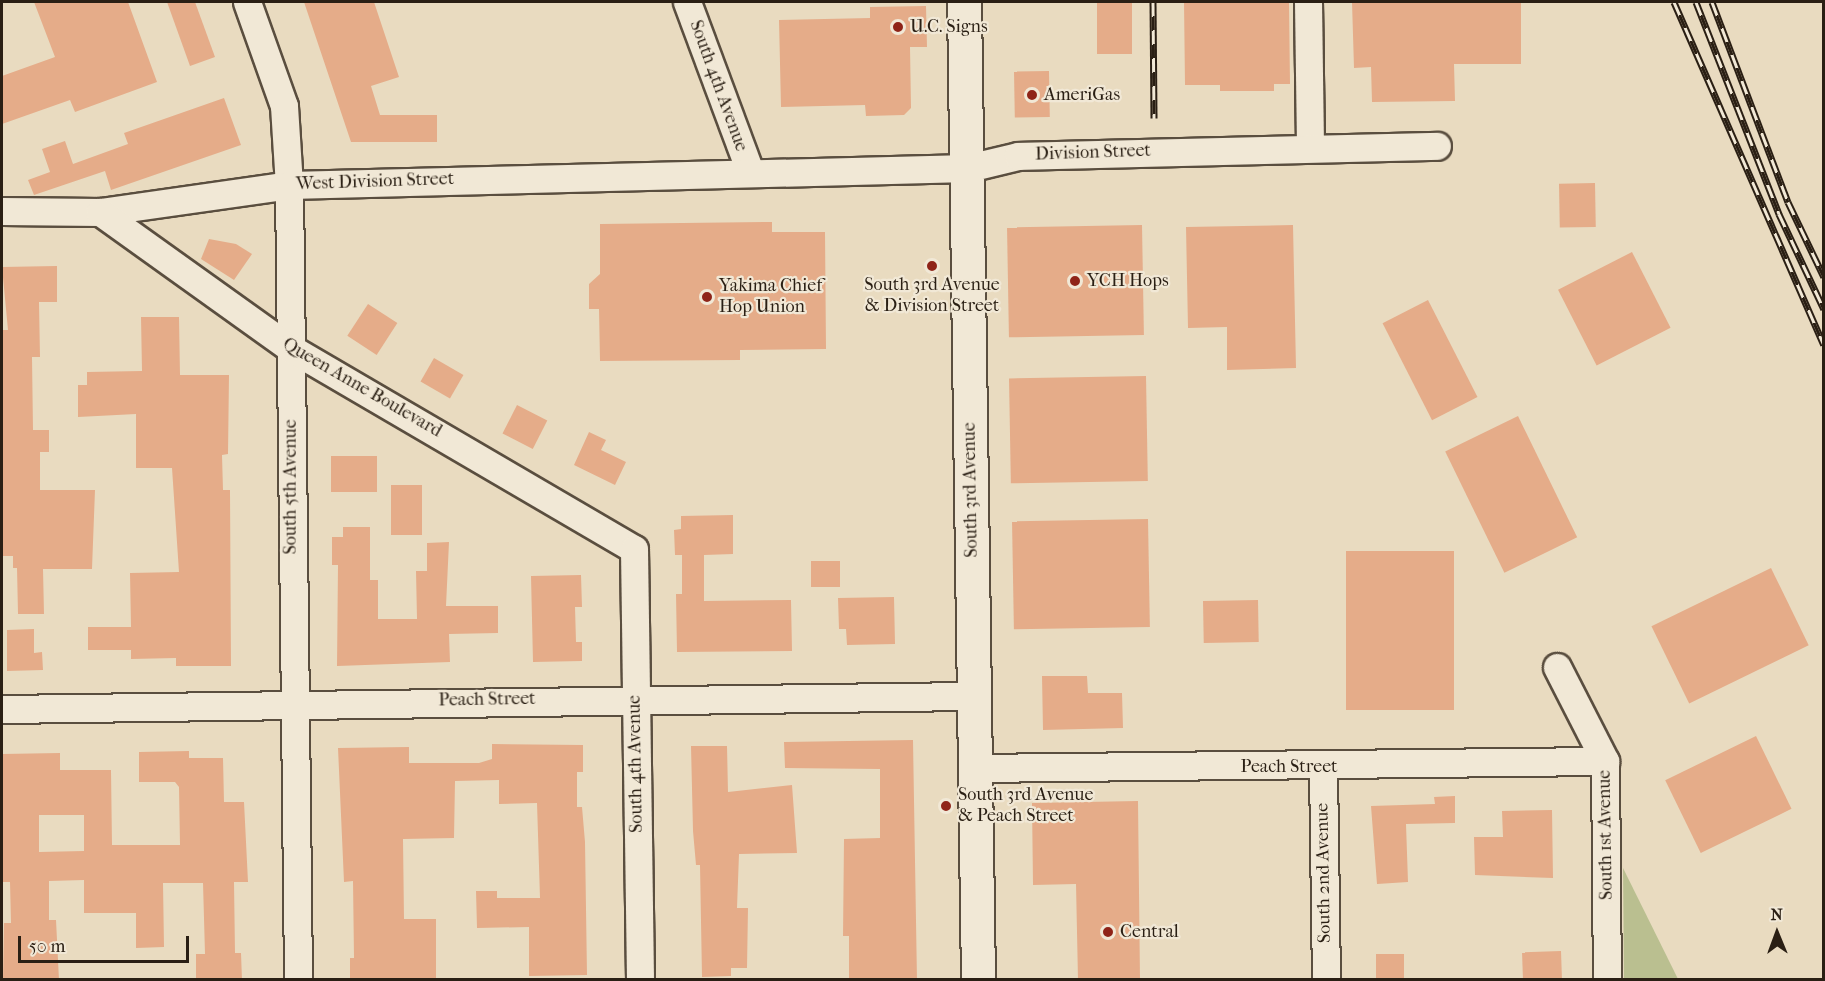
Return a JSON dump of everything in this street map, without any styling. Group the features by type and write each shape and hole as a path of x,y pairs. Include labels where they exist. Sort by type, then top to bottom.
{"street":[{"name":"South 5th Avenue","path":"247,2 284,106 289,185 292,703 298,980"},
{"name":"South 4th Avenue","path":"687,2 750,171"},
{"name":"South 3rd Avenue","path":"964,2 978,980"},
{"path":"1308,2 1310,146"},
{"name":"Division Street","path":"750,171 968,168 1018,156 1310,146 1437,146"},
{"name":"West Division Street","path":"2,211 100,213 289,185 750,171"},
{"name":"Queen Anne Boulevard","path":"100,213 290,348 634,549"},
{"name":"South 4th Avenue","path":"634,549 640,980"},
{"name":"South 1st Avenue","path":"1557,667 1605,761 1607,980"},
{"name":"Peach Street","path":"2,709 635,698 973,696"},
{"name":"Peach Street","path":"974,768 1323,767 1605,761"},
{"name":"South 2nd Avenue","path":"1323,767 1326,980"}],"green space":[{"path":"1623,868 1678,979 1624,979"}],"building":[{"path":"34,2 128,2 157,82 75,112 70,100 2,124 2,76 55,57"},
{"path":"167,2 195,2 215,57 190,66"},
{"path":"304,2 374,2 399,77 371,86 380,115 437,115 437,142 351,142"},
{"path":"1097,2 1132,2 1132,54 1097,54"},
{"path":"1184,2 1289,2 1290,84 1274,84 1274,91 1220,91 1220,85 1185,85"},
{"path":"1352,2 1521,2 1521,64 1454,64 1455,101 1372,102 1371,67 1354,68"},
{"path":"926,6 927,47 910,47 911,108 904,115 866,116 865,105 781,107 779,20 870,18 870,7"},
{"name":"AmeriGas","path":"1049,71 1050,117 1015,118 1014,72"},
{"path":"224,98 241,145 111,190 105,171 34,195 28,180 50,172 42,149 65,141 73,164 128,144 124,133"},
{"path":"1595,183 1596,227 1560,228 1559,184"},
{"name":"Yakima Chief Hop Union","path":"772,222 772,232 825,232 826,349 740,350 740,360 600,361 599,309 589,309 589,284 600,274 600,224"},
{"name":"YCH Hops","path":"1142,225 1144,335 1009,337 1007,227"},
{"path":"1293,225 1296,368 1227,370 1227,327 1188,328 1186,227"},
{"path":"209,239 236,244 252,254 234,280 201,259"},
{"path":"1632,252 1671,328 1597,365 1558,290"},
{"path":"57,266 57,302 39,302 40,357 32,357 33,430 49,430 49,452 40,452 40,490 95,490 92,569 43,569 44,614 18,614 17,568 13,568 13,556 2,556 2,330 8,330 2,267"},
{"path":"1428,300 1477,397 1432,420 1383,323"},
{"path":"368,304 397,323 377,355 347,336"},
{"path":"141,317 179,317 180,375 229,375 228,454 222,455 223,490 230,490 231,666 176,666 176,658 131,659 131,650 88,650 88,627 131,627 130,573 179,572 172,468 136,468 136,414 78,417 78,385 87,385 87,372 142,371"},
{"path":"434,358 463,375 450,398 420,381"},
{"path":"1146,376 1148,481 1011,483 1009,378"},
{"path":"517,405 547,420 533,449 502,434"},
{"path":"1518,416 1577,537 1504,573 1445,452"},
{"path":"589,432 606,440 601,450 626,462 615,485 574,465"},
{"path":"331,456 377,456 377,492 331,492"},
{"path":"391,485 422,485 422,535 391,535"},
{"path":"733,515 733,554 704,555 704,601 791,600 792,651 677,652 676,594 682,594 682,555 675,555 674,530 681,529 681,516"},
{"path":"1148,519 1150,627 1014,629 1012,521"},
{"path":"343,527 370,527 370,580 378,580 378,619 417,619 416,571 427,571 427,543 449,542 446,606 498,606 498,633 449,634 450,662 337,666 338,565 332,565 332,537 343,537"},
{"path":"1346,551 1454,551 1454,710 1346,710"},
{"path":"811,561 840,561 840,587 811,587"},
{"path":"1771,568 1809,645 1689,704 1651,626"},
{"path":"581,575 582,607 575,607 576,642 582,642 582,661 533,662 531,576"},
{"path":"894,597 895,644 847,645 846,629 839,629 838,598"},
{"path":"1258,600 1259,642 1204,643 1203,601"},
{"path":"34,629 34,653 42,652 43,670 7,671 7,630"},
{"path":"1042,676 1087,676 1088,693 1122,693 1123,728 1043,730"},
{"path":"1756,736 1792,809 1701,853 1665,780"},
{"path":"913,740 917,980 849,980 849,936 843,936 844,839 880,838 880,769 785,768 784,742"},
{"path":"492,744 583,745 583,772 577,772 577,807 582,807 585,842 587,975 529,976 529,927 477,928 476,891 497,891 497,898 540,898 537,803 499,804 499,780 455,781 454,838 403,839 404,919 436,919 436,980 350,980 350,958 354,958 353,881 344,882 338,748 409,747 409,763 479,763 492,759"},
{"path":"691,746 727,746 728,792 792,785 797,853 739,854 737,908 748,908 747,968 731,968 731,976 702,977 700,865 696,865 693,831"},
{"path":"189,751 189,758 223,758 224,802 244,802 248,882 234,882 235,953 241,953 242,980 196,980 196,954 205,954 203,883 163,883 164,947 136,948 136,913 84,913 84,880 49,881 49,920 56,920 59,980 3,980 4,923 11,923 10,882 2,882 2,754 60,753 60,770 111,770 112,845 180,845 179,787 175,782 139,782 139,752","holes":["39,815 84,815 84,851 39,852"]},
{"path":"1455,796 1455,823 1406,824 1408,882 1377,884 1371,806 1435,804 1434,797"},
{"name":"Central","path":"1138,801 1140,980 1078,980 1076,884 1033,885 1032,803"},
{"path":"1552,810 1553,878 1475,875 1474,837 1503,837 1502,811"},
{"path":"1561,951 1562,980 1523,980 1522,952"},
{"path":"1376,954 1404,954 1404,980 1376,980"}],"railway":[{"path":"1153,2 1154,118"},
{"path":"1674,2 1824,345"},
{"path":"1696,2 1779,214 1824,309"},
{"path":"1712,2 1788,202 1824,277"}],"place":[{"name":"U.C. Signs","path":"898,27"},
{"name":"AmeriGas","path":"1032,95"},
{"name":"South 3rd Avenue & Division Street","path":"932,266"},
{"name":"YCH Hops","path":"1075,281"},
{"name":"Yakima Chief Hop Union","path":"707,297"},
{"name":"South 3rd Avenue & Peach Street","path":"946,806"},
{"name":"Central","path":"1108,932"}]}
